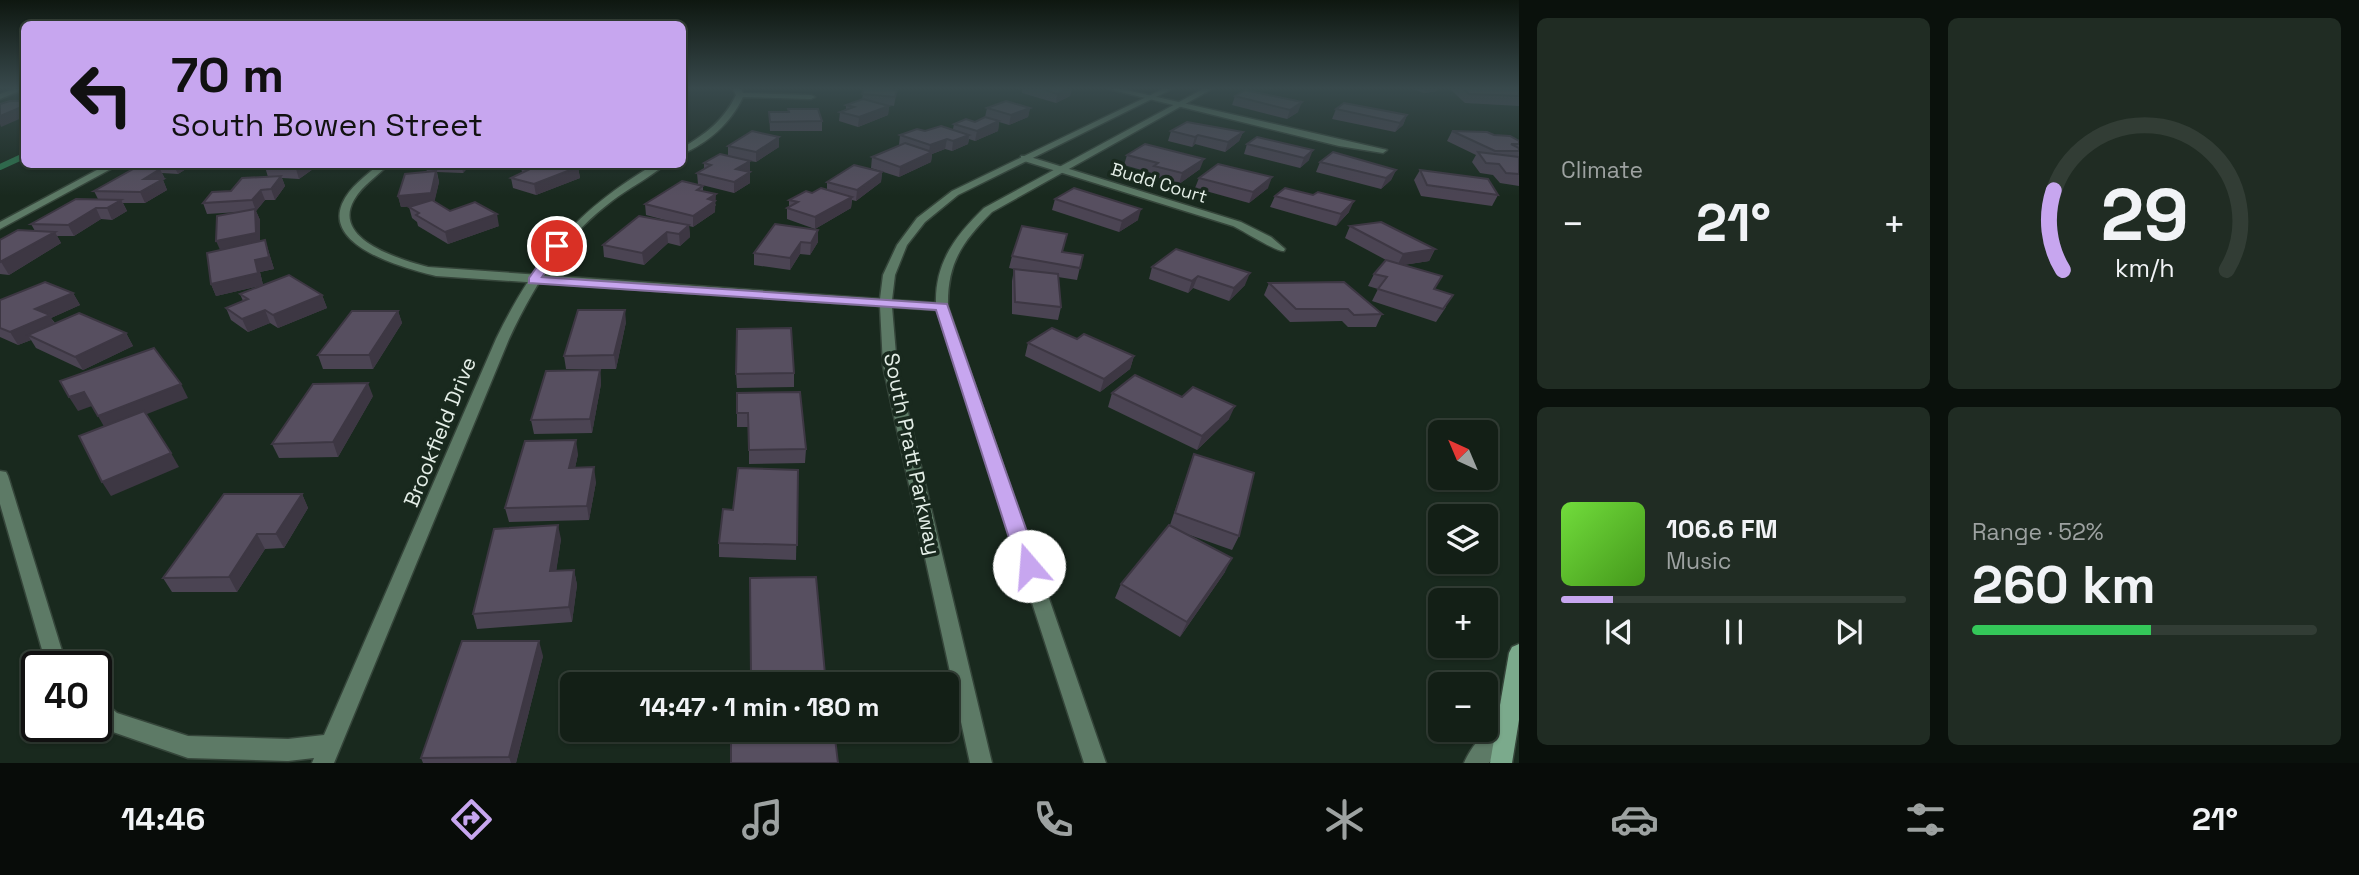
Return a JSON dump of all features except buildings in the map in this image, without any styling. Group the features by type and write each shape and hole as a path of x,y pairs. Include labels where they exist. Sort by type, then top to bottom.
{"main road":[{"path":"1501,763 1519,653"}],"street":[{"path":"686,149 722,125"},
{"name":"South Pratt Parkway","path":"981,763 890,366 886,303 889,275 898,255 921,220 955,193 1095,125"},
{"path":"1095,763 942,307 940,291 946,262 960,237 988,210 1145,125"},
{"path":"1255,125 1339,144 1382,150"},
{"name":"Budd Court","path":"1024,158 1237,224 1267,239 1280,249"},
{"path":"0,226 109,168"},
{"path":"381,168 356,191 345,209 347,227 362,244 392,261 436,273 942,307"},
{"name":"Brookfield Drive","path":"327,754 462,438 488,367 533,281 557,246 592,211 655,168"},
{"path":"0,476 52,651"},
{"path":"112,722 188,747 327,754"},
{"path":"1475,763 1508,724"}],"waterway":[{"path":"0,167 21,157"}],"route":[{"path":"557,246 533,281 942,307 1029,566"}]}
